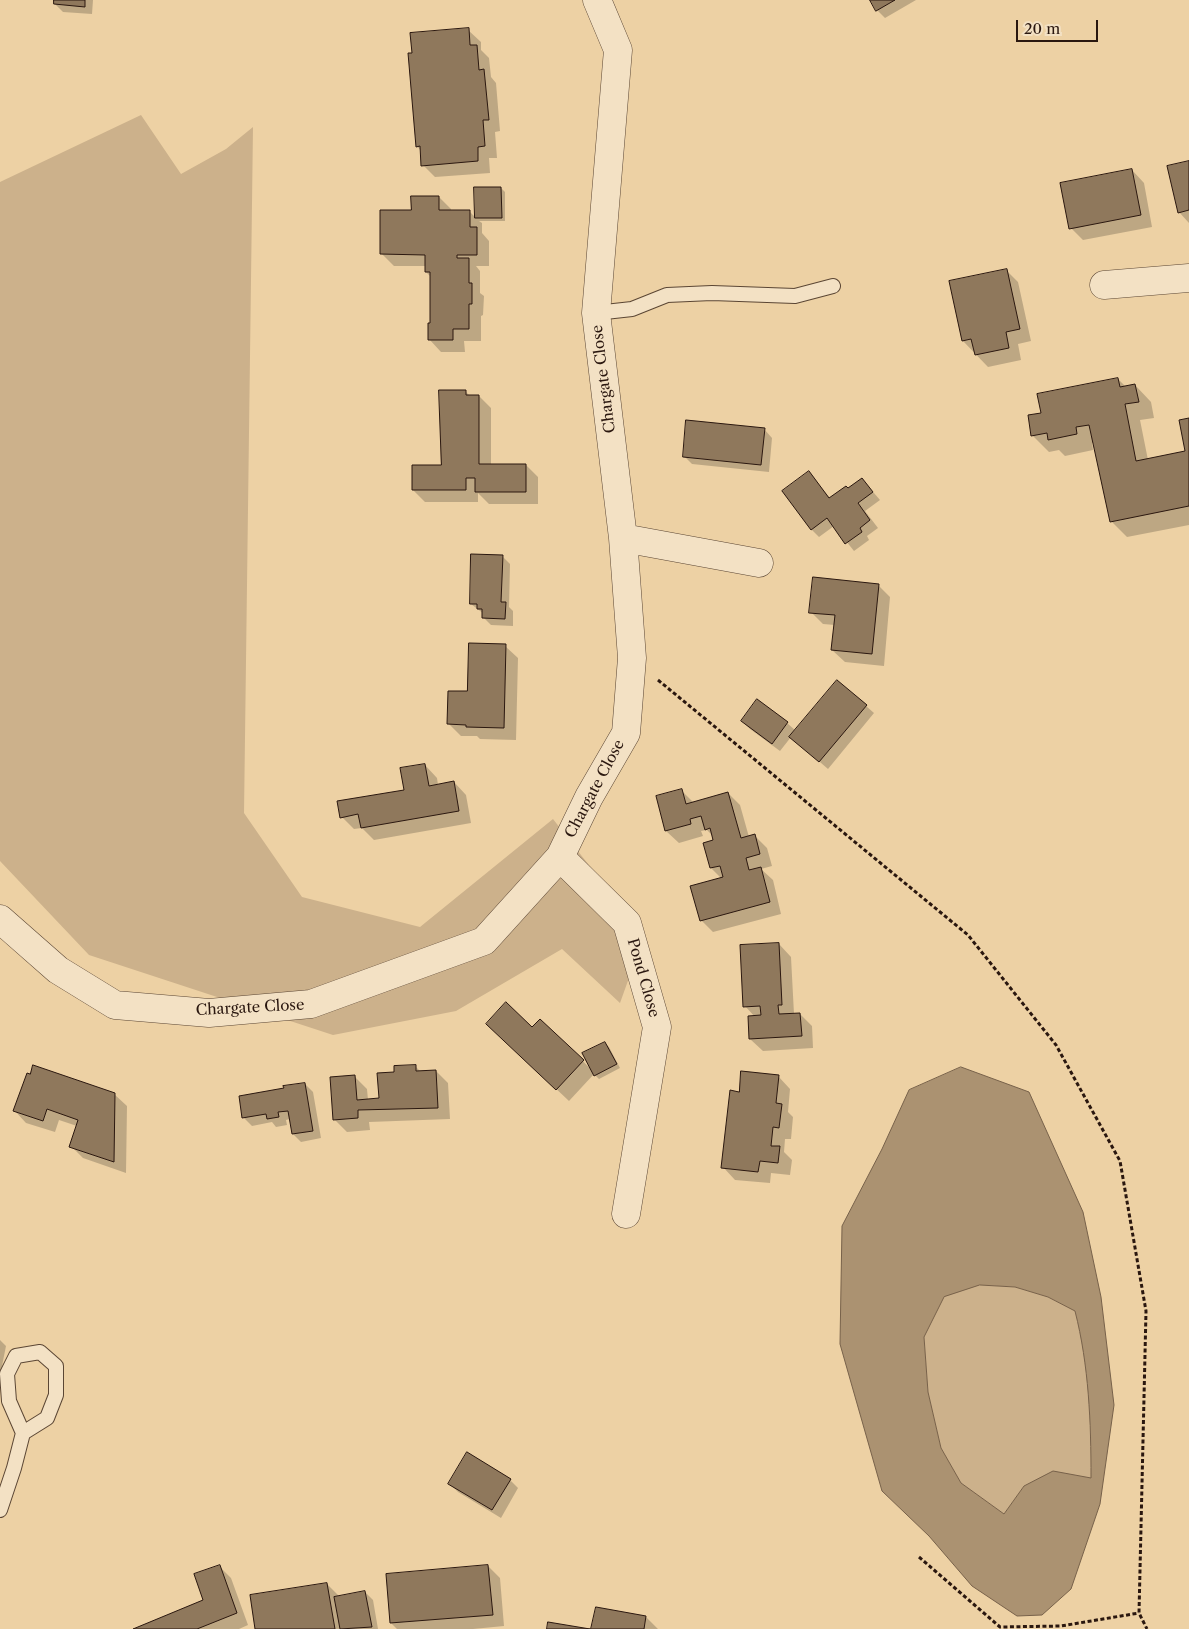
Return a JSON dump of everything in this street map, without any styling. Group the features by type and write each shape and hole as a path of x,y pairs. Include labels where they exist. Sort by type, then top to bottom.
{"street":[{"name":"Chargate Close","path":"0,919 58,970 115,1005 210,1013 311,1004 484,941 560,857 589,797 626,733 632,658 623,538 596,313 618,50 597,0"},
{"path":"1104,286 1189,278"},
{"path":"623,538 759,563"},
{"name":"Pond Close","path":"560,857 627,923 657,1027 626,1214"}],"lane":[{"path":"596,313 632,309 667,296 712,293 795,296 833,286"},
{"path":"0,1510 23,1433 9,1401 7,1374 16,1356 40,1352 56,1366 56,1395 47,1418 23,1433"}],"path":[{"path":"632,658 968,935 1056,1045 1120,1162 1146,1311 1139,1613 1147,1629"},
{"path":"919,1558 1000,1628 1061,1626 1139,1613"}],"shaded area":[{"path":"141,115 181,174 226,149 253,127 244,813 302,897 420,927 553,819 644,936 620,1003 562,949 456,1011 333,1035 89,955 0,861 0,182"},
{"path":"961,1067 1029,1092 1083,1212 1101,1297 1114,1405 1100,1504 1071,1589 1042,1615 1017,1616 972,1586 929,1536 882,1491 840,1344 842,1226 882,1149 909,1090","holes":["980,1285 1015,1287 1048,1297 1075,1311 1086,1373 1091,1478 1053,1471 1024,1486 1004,1514 961,1483 941,1448 928,1392 924,1337 944,1297"]},
{"path":"980,1285 1015,1287 1048,1297 1075,1311 1084,1349 1089,1398 1091,1479 1024,1486 1004,1514 961,1483 941,1448 928,1392 924,1336 944,1297"}],"building":[{"path":"54,0 85,0 85,7 54,4"},
{"path":"870,0 895,0 876,11"},
{"path":"469,28 470,45 477,45 479,70 484,69 489,120 483,120 485,146 478,147 478,161 421,166 420,146 416,147 408,53 412,53 410,33"},
{"path":"1189,161 1189,210 1178,213 1167,166"},
{"path":"1132,169 1141,215 1069,229 1060,183"},
{"path":"474,187 501,187 502,218 475,218"},
{"path":"411,196 439,196 439,210 470,210 470,227 477,227 477,255 457,255 457,258 469,258 469,283 472,283 472,304 469,304 469,329 453,329 453,340 428,340 430,272 425,272 425,255 380,254 380,210 411,210"},
{"path":"1007,269 1020,329 1006,332 1009,348 975,355 971,339 962,341 949,281"},
{"path":"1118,378 1120,387 1135,384 1139,402 1125,404 1136,461 1185,451 1179,420 1189,418 1189,506 1110,522 1089,425 1076,427 1077,434 1048,440 1047,433 1031,436 1028,415 1041,413 1037,394"},
{"path":"439,390 466,390 466,395 479,395 479,464 526,464 526,492 475,492 475,478 466,478 466,490 412,490 412,465 441,465"},
{"path":"686,420 765,428 761,465 683,457"},
{"path":"809,471 829,498 862,478 873,492 858,503 870,520 860,528 862,532 845,544 827,518 811,530 782,491"},
{"path":"471,554 503,555 501,602 506,602 505,619 482,618 482,609 477,609 477,604 470,604"},
{"path":"813,577 879,584 872,654 831,650 835,615 809,613"},
{"path":"469,643 506,644 504,728 466,727 466,725 447,724 448,691 467,691"},
{"path":"837,680 867,705 819,762 789,737"},
{"path":"757,699 788,722 772,744 741,721"},
{"path":"425,764 429,786 454,781 459,811 361,828 358,814 340,818 337,801 404,790 400,768"},
{"path":"682,789 686,804 728,792 741,838 755,834 760,854 746,858 749,870 761,867 770,902 700,921 690,886 723,877 720,866 710,868 703,843 713,840 710,828 705,830 701,816 690,819 691,824 665,831 656,796"},
{"path":"779,943 782,1005 778,1005 779,1014 800,1013 802,1036 749,1039 748,1016 761,1015 760,1006 743,1007 740,945"},
{"path":"506,1002 532,1027 540,1019 584,1060 556,1090 486,1024"},
{"path":"605,1042 617,1064 594,1076 582,1053"},
{"path":"33,1065 115,1093 114,1162 69,1147 78,1120 47,1109 43,1121 13,1111 27,1073 30,1074"},
{"path":"416,1065 416,1071 436,1070 438,1108 358,1110 358,1118 333,1120 330,1077 355,1075 357,1100 379,1098 377,1073 394,1072 394,1066"},
{"path":"741,1071 779,1075 776,1103 782,1104 779,1128 773,1127 771,1146 780,1146 778,1163 760,1161 758,1172 721,1168 730,1090 739,1092"},
{"path":"305,1083 313,1131 292,1134 288,1111 278,1112 279,1117 267,1119 266,1114 242,1118 239,1096"},
{"path":"467,1452 511,1479 492,1510 448,1484"},
{"path":"220,1565 237,1613 197,1629 133,1629 203,1600 194,1574"},
{"path":"488,1565 493,1615 390,1623 386,1574"},
{"path":"327,1583 335,1629 255,1629 250,1595"},
{"path":"365,1591 372,1627 340,1629 334,1597"},
{"path":"596,1607 646,1616 644,1629 591,1629"},
{"path":"548,1622 590,1629 547,1629"}]}
